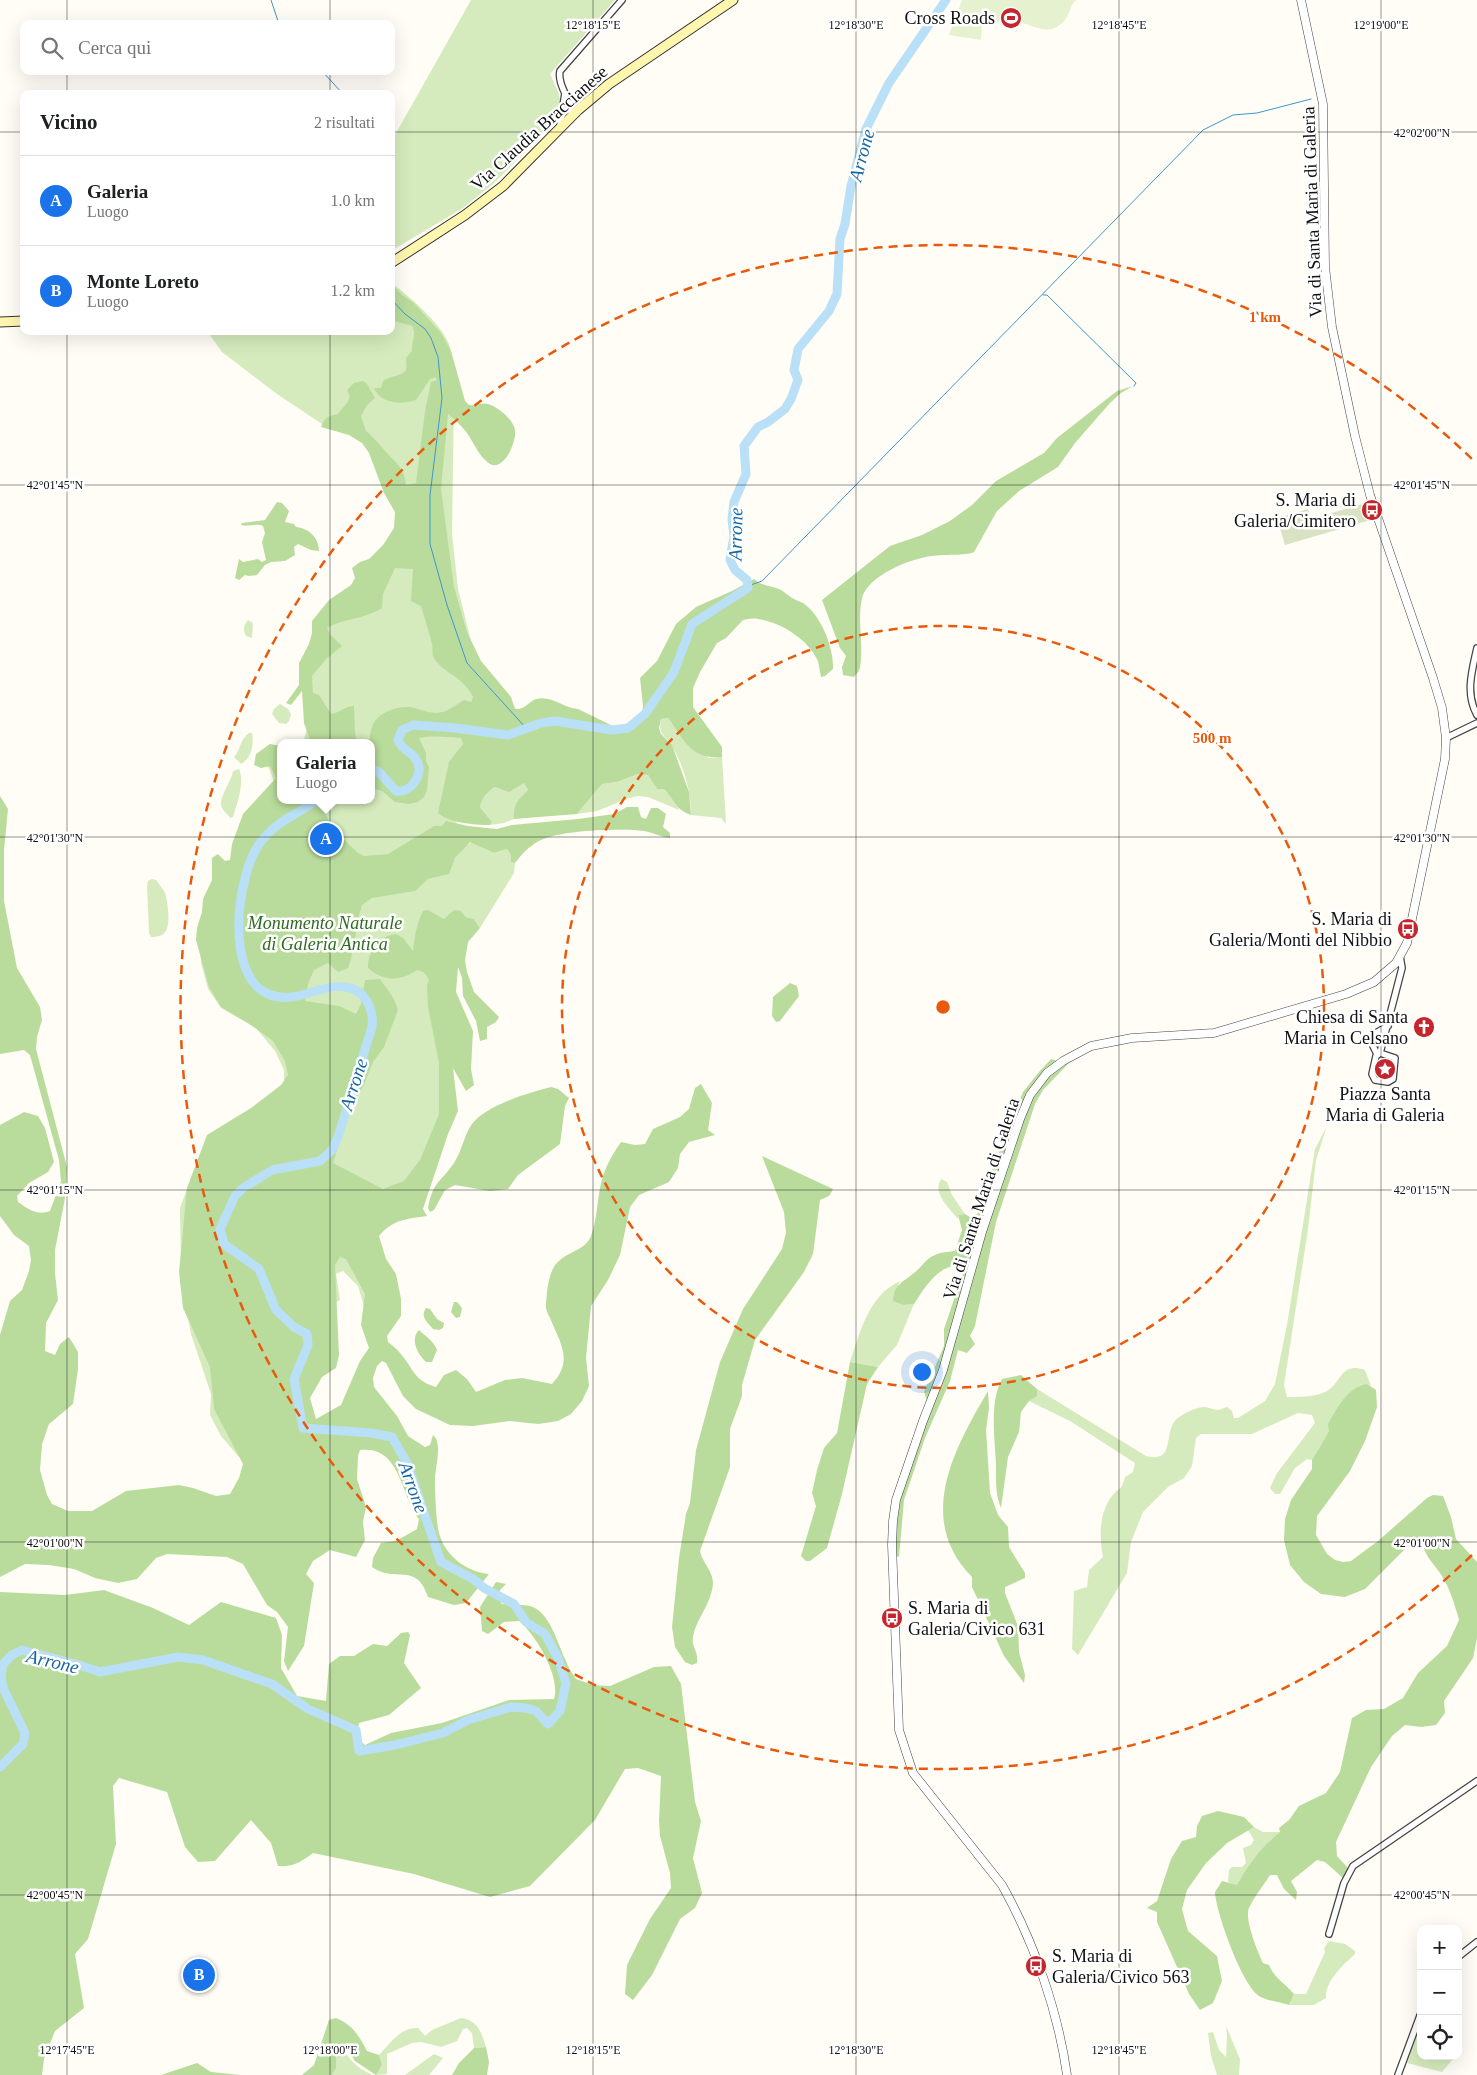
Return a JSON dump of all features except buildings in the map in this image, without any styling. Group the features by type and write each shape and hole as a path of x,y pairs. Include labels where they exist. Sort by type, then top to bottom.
{"main road":[{"name":"Via Claudia Braccianese","path":"395,260 494,194 584,104 619,77 733,0"},
{"path":"0,322 20,321"}],"street":[{"path":"584,104 574,102 565,91 560,80 561,69 622,0"},
{"name":"Via di Santa Maria di Galeria","path":"1067,2075 1052,2002 1041,1970 1009,1897 1002,1885 913,1773 899,1730 892,1521 896,1500 945,1362 982,1232 1020,1119 1030,1095 1038,1084 1063,1061 1091,1046 1132,1038 1214,1033 1346,994 1374,982 1387,972 1400,956 1407,943 1443,775 1446,738 1442,708 1433,678 1370,494 1355,436 1332,327 1327,293 1325,252 1323,104 1302,0"},
{"path":"565,91 567,109 572,116"},
{"path":"559,129 563,115 565,91"},
{"path":"1477,648 1470,687 1470,700 1477,715"},
{"path":"1446,738 1477,723"},
{"path":"1388,1026 1376,1032 1373,1046 1379,1054 1396,1058 1393,1078 1388,1082 1375,1080 1372,1074 1379,1054 1388,1026 1402,968 1400,956"},
{"path":"1329,1934 1344,1883 1353,1866 1477,1781"},
{"path":"1462,1954 1477,1942"},
{"path":"1398,2075 1420,2015"}],"green space":[{"path":"471,0 615,0 550,74 558,91 560,101 558,119 493,184 463,208 395,249 395,135"},
{"name":"Cross Roads","path":"962,0 1076,0 1065,21 1057,27 1047,30 1012,21 987,23 982,24 981,40 949,35"},
{"name":"Monumento Naturale di Galeria Antica","path":"395,285 417,304 435,323 448,342 451,351 447,354 454,396 452,534 458,589 474,653 516,709 518,721 454,816 460,834 467,845 471,842 494,853 507,849 511,855 511,862 515,863 514,873 480,928 474,919 466,917 461,911 448,1078 426,1168 371,1208 372,1271 365,1310 358,1286 343,1271 336,1274 340,1300 326,1308 264,1478 238,1456 221,1436 210,1415 211,1394 191,1334 184,1296 181,1265 180,1208 200,1154 284,1088 284,1070 275,1051 256,1028 221,1008 208,989 201,963 200,946 232,861 274,782 269,768 262,763 277,754 277,804 375,804 375,739 304,739 308,725 304,698 319,631 398,531 398,500 382,460 348,428 322,424 277,394 222,352 210,335 395,335"},
{"path":"395,287 414,303 441,333 451,351 465,401 469,405 486,404 496,408 514,426 515,435 512,448 505,460 495,465 490,464 483,458 465,430 448,414 441,489 454,587 467,632 481,661 511,697 515,709 524,707 536,699 542,698 578,709 615,727 626,728 635,724 641,720 643,706 640,678 657,661 676,624 696,607 754,579 781,590 793,599 803,603 821,624 829,642 833,669 821,677 818,661 808,646 785,628 767,621 743,620 726,638 717,643 693,688 693,707 722,747 722,757 711,757 696,752 684,741 668,718 661,719 659,728 661,734 672,745 689,792 691,815 681,810 664,789 657,789 648,775 638,774 617,782 602,784 577,814 514,819 516,803 528,790 524,783 509,792 495,787 485,796 480,807 492,822 490,825 470,824 449,819 438,813 449,762 463,744 461,738 435,736 419,738 426,753 426,761 429,767 427,790 424,797 418,802 409,804 395,802 382,791 375,789 375,739 370,739 374,722 382,714 393,709 405,707 437,713 448,710 464,700 471,702 473,697 464,684 441,667 433,656 432,644 421,606 411,601 413,569 395,568 383,594 382,608 376,612 327,628 330,634 342,646 326,659 312,676 313,693 319,695 331,714 354,706 356,739 310,739 304,723 302,691 291,705 286,703 299,685 299,663 309,644 312,633 312,621 329,600 351,585 355,578 352,568 360,562 369,559 383,545 394,528 395,512 384,493 369,453 362,443 349,435 321,427 329,416 338,414 349,400 347,390 354,383 363,381 367,384 375,398 367,405 361,416 366,431 398,465 403,472 406,485 416,483 425,411 431,382 437,380 435,377 430,379 416,400 410,402 398,403 386,400 374,388 381,388 383,381 405,372 406,358 412,351 414,332 412,326 395,321"},
{"path":"1133,386 1121,393 1110,403 1075,443 1058,467 1019,491 997,511 974,552 923,557 892,569 873,582 862,598 860,668 854,677 843,675 842,667 846,656 840,648 822,600 890,546 922,535 950,521 972,505 996,481 1044,453 1057,438 1117,391"},
{"path":"277,502 282,503 289,511 285,522 309,531 317,541 319,551 311,550 298,544 294,547 295,555 285,561 271,562 265,565 257,575 245,575 239,580 235,578 239,559 243,562 258,559 262,562 266,560 262,542 265,533 263,526 247,526 241,525 242,523 265,520"},
{"path":"1369,502 1374,519 1285,545 1277,518 1308,509 1311,519"},
{"path":"248,620 253,623 252,638 246,636 244,631 244,626"},
{"path":"280,704 288,709 291,714 286,724 279,723 272,714 274,709"},
{"path":"668,718 684,741 709,758 722,757 726,824 721,818 691,815 686,779 672,746 660,729 661,719"},
{"path":"249,733 252,733 253,742 250,754 241,764 234,757 244,738"},
{"path":"270,744 277,745 277,804 323,804 332,828 358,853 364,856 388,854 434,826 442,826 446,821 468,826 497,829 512,825 614,814 627,807 638,807 641,817 646,819 651,808 658,808 666,814 663,827 670,833 670,838 634,830 607,830 563,834 537,842 526,850 515,863 511,862 511,855 507,849 494,853 470,842 455,858 449,874 428,879 415,891 372,898 362,905 348,968 338,972 328,963 314,970 308,984 305,1001 339,1006 356,1014 361,1004 365,980 380,979 397,1006 398,1010 384,1047 373,1062 363,1087 352,1104 333,1163 383,1189 404,1181 420,1160 439,1114 439,1063 428,1007 427,985 429,980 427,976 417,970 399,978 380,976 368,968 372,950 379,941 396,934 403,938 413,951 417,926 423,911 428,910 444,919 454,910 461,911 466,917 474,919 480,928 468,942 465,960 467,972 474,992 499,1017 496,1022 487,1027 487,1039 480,1041 476,1021 463,996 462,978 458,967 456,992 473,1031 471,1069 474,1085 466,1091 453,1068 458,1111 448,1134 423,1209 427,1216 395,1223 384,1230 379,1236 386,1259 396,1274 401,1299 401,1316 387,1336 388,1342 405,1359 418,1377 436,1387 444,1375 456,1370 467,1379 476,1392 505,1380 522,1378 552,1384 559,1375 564,1359 561,1344 546,1308 547,1289 550,1278 556,1264 565,1256 585,1245 591,1236 603,1176 618,1146 621,1142 635,1145 645,1144 653,1129 680,1117 689,1109 695,1088 701,1084 712,1103 708,1130 715,1135 689,1142 680,1154 678,1168 669,1182 639,1195 630,1207 620,1255 608,1280 591,1306 586,1358 589,1386 582,1401 571,1414 558,1421 538,1424 510,1421 473,1426 450,1425 416,1409 403,1396 386,1363 382,1361 377,1366 373,1378 374,1387 397,1416 408,1436 425,1447 430,1445 433,1435 438,1444 435,1479 436,1507 439,1533 446,1549 465,1566 481,1573 489,1574 466,1603 454,1605 428,1597 423,1586 412,1576 381,1572 372,1567 373,1558 381,1543 396,1541 417,1529 419,1519 392,1463 384,1455 374,1451 360,1450 357,1479 366,1507 363,1522 365,1540 356,1557 330,1550 313,1561 306,1574 314,1583 304,1646 288,1671 284,1661 288,1627 277,1612 267,1605 243,1564 227,1557 167,1554 156,1558 137,1579 118,1583 95,1578 74,1569 49,1565 25,1564 0,1577 0,1335 10,1301 22,1290 31,1260 29,1246 14,1235 0,1216 0,1125 24,1112 38,1116 45,1128 54,1162 48,1172 29,1183 17,1196 18,1202 37,1212 50,1211 61,1181 59,1160 30,1055 24,1050 0,1054 0,796 8,809 4,850 4,901 17,968 40,1007 42,1020 36,1049 67,1167 66,1193 55,1250 58,1300 46,1323 45,1351 55,1355 60,1344 69,1337 78,1352 78,1369 73,1404 49,1424 42,1444 40,1470 47,1495 52,1504 68,1511 92,1511 126,1491 179,1485 216,1496 230,1494 239,1478 243,1464 214,1409 210,1367 183,1308 179,1272 187,1188 207,1135 251,1108 281,1085 288,1075 285,1061 273,1041 221,1007 209,987 196,940 203,899 212,880 212,858 218,854 225,861 230,860 232,844 243,814 276,778 270,766 261,768 254,765 256,754","holes":["340,1257 346,1259 365,1294 361,1325 369,1348 360,1361 341,1405 316,1419 310,1398 322,1377 336,1368 339,1355 335,1265"]},
{"path":"239,769 241,775 240,793 233,817 230,818 222,808 221,800 233,771"},
{"path":"638,774 648,775 657,789 664,789 679,810 648,797 638,796 597,811 577,814 602,784 617,782"},
{"path":"524,783 528,790 516,803 514,819 490,825 492,822 480,807 485,796 495,787 501,789"},
{"path":"156,880 165,893 168,909 167,929 162,935 157,937 151,937 149,933 147,886 148,881"},
{"path":"790,983 797,986 799,996 780,1021 776,1022 772,1016 773,997"},
{"path":"1051,1059 1068,1064 1043,1090 1035,1104 996,1222 975,1326 970,1336 975,1344 967,1353 958,1350 950,1381 925,1438 904,1500 899,1557 896,1556 896,1531 901,1494 931,1411 924,1392 944,1346 944,1329 965,1267 948,1267 941,1271 923,1290 914,1304 904,1305 893,1301 893,1296 899,1284 917,1271 926,1261 940,1253 955,1251 962,1230 958,1215 965,1214 973,1219 978,1213 994,1165 1023,1092"},
{"path":"551,1087 558,1089 569,1098 565,1106 560,1144 518,1175 508,1189 490,1191 455,1185 445,1190 434,1210 430,1212 428,1208 432,1192 454,1163 469,1128 478,1117 508,1101"},
{"path":"1327,1126 1316,1160 1308,1229 1284,1385 1287,1397 1318,1394 1332,1387 1346,1370 1357,1368 1365,1370 1371,1386 1367,1384 1329,1431 1312,1460 1307,1459 1295,1468 1280,1494 1275,1494 1270,1488 1277,1473 1315,1423 1312,1415 1298,1413 1252,1434 1201,1434 1196,1438 1192,1466 1184,1478 1168,1487 1143,1512 1131,1542 1127,1573 1078,1655 1072,1649 1074,1591 1087,1587 1089,1570 1103,1557 1101,1541 1102,1517 1112,1496 1121,1487 1125,1477 1133,1472 1135,1463 1070,1421 1029,1401 1036,1396 1037,1389 1146,1456 1156,1457 1162,1455 1166,1450 1174,1422 1188,1412 1201,1407 1216,1410 1227,1407 1232,1411 1234,1418 1238,1418 1265,1401 1275,1384 1287,1325 1315,1149"},
{"path":"762,1156 833,1189 829,1196 820,1200 813,1254 804,1272 755,1340 742,1385 742,1396 730,1429 730,1467 700,1551 711,1574 713,1583 710,1597 695,1630 693,1644 697,1655 697,1663 692,1665 685,1662 675,1647 672,1627 679,1558 686,1514 690,1503 696,1450 720,1362 743,1309 782,1249 786,1233 784,1212"},
{"path":"941,1179 947,1182 952,1195 965,1214 958,1215 958,1219 940,1195 939,1185"},
{"path":"900,1281 893,1296 904,1305 914,1304 897,1345 878,1367 850,1362 862,1327 873,1305 889,1287"},
{"path":"454,1302 457,1302 462,1308 460,1317 456,1318 451,1312"},
{"path":"426,1308 430,1309 437,1319 444,1323 443,1328 439,1330 433,1329 424,1317"},
{"path":"419,1330 436,1347 437,1350 432,1362 426,1362 417,1351 415,1338"},
{"path":"850,1362 878,1367 867,1384 842,1494 827,1548 810,1561 806,1561 801,1556 816,1506 812,1493 817,1470 824,1448 837,1433"},
{"path":"1021,1375 1037,1389 1037,1396 1029,1401 1021,1412 1019,1432 1008,1457 1001,1508 996,1486 995,1399 1002,1379"},
{"path":"1367,1384 1376,1390 1377,1407 1365,1441 1350,1471 1317,1516 1316,1535 1327,1554 1335,1560 1351,1561 1378,1541 1427,1498 1433,1495 1443,1496 1451,1517 1456,1539 1477,1562 1477,1638 1473,1658 1444,1701 1445,1713 1436,1725 1421,1727 1405,1725 1392,1736 1371,1767 1336,1842 1337,1856 1348,1868 1343,1878 1325,1862 1317,1860 1291,1881 1297,1892 1296,1900 1284,1889 1277,1875 1270,1875 1251,1904 1248,1920 1255,1944 1263,1963 1269,1965 1277,1977 1294,1994 1289,2005 1262,1998 1252,1989 1231,1948 1216,1902 1215,1892 1222,1881 1237,1885 1256,1856 1280,1832 1279,1828 1289,1820 1299,1806 1326,1793 1340,1772 1352,1718 1366,1710 1384,1709 1403,1698 1418,1673 1447,1646 1459,1620 1447,1586 1423,1546 1409,1545 1365,1589 1345,1597 1321,1594 1304,1582 1290,1565 1284,1540 1285,1519 1291,1500 1312,1469 1312,1460 1329,1431 1328,1424 1339,1406 1354,1389"},
{"path":"988,1391 989,1408 986,1430 990,1493 998,1515 1008,1527 1009,1547 1025,1573 1025,1578 1005,1587 1005,1593 1018,1626 1019,1652 1025,1675 1024,1683 1004,1656 972,1587 972,1577 955,1555 946,1532 943,1508 946,1484 953,1460 963,1436"},
{"path":"496,1582 506,1584 500,1590 498,1598 502,1604 530,1606 543,1614 576,1679 593,1685 610,1686 654,1667 671,1666 681,1684 695,1802 701,1821 693,1858 702,1893 695,1908 680,1919 652,1975 633,2000 625,1994 627,1965 650,1919 671,1888 670,1873 660,1836 661,1776 638,1768 625,1769 595,1820 530,1886 490,1897 414,1874 313,1853 297,1863 288,1866 278,1866 271,1843 251,1820 215,1861 198,1862 185,1847 167,1792 119,1778 113,1786 116,1844 88,1939 75,1954 84,2008 55,2031 44,2059 42,2075 0,2075 0,1592 65,1595 104,1590 153,1608 189,1625 221,1602 276,1618 282,1635 281,1668 297,1696 326,1701 329,1664 340,1656 354,1656 373,1644 387,1646 401,1633 408,1632 410,1635 404,1663 421,1688 389,1715 359,1723 356,1737 365,1745 391,1733 442,1723 509,1700 554,1699 554,1680 546,1657 526,1627 519,1621 504,1622 488,1634 482,1631 480,1607"},
{"path":"1218,1811 1244,1817 1254,1827 1227,1843 1206,1863 1187,1890 1182,1909 1188,1931 1217,1956 1222,1981 1213,2003 1200,2010 1189,1994 1157,1922 1157,1912 1147,1908 1157,1901 1171,1859 1182,1841 1196,1837 1197,1826 1202,1816"},
{"path":"1254,1827 1263,1832 1280,1832 1256,1857 1237,1886 1228,1882 1229,1870 1232,1867 1242,1867 1246,1863 1243,1848 1251,1845 1254,1840 1248,1830"},
{"path":"1329,1941 1345,1944 1355,1951 1355,1954 1340,1968 1328,1986 1326,1998 1314,2005 1289,2005 1294,1994 1306,1994 1325,1952 1324,1948"},
{"path":"336,2018 355,2031 367,2051 379,2055 382,2065 376,2075 355,2061 345,2045 337,2046 336,2068 332,2075 302,2075 314,2065 329,2020"},
{"path":"461,2018 475,2024 486,2047 474,2048 472,2033 467,2028 463,2029 457,2041 441,2047 421,2042 412,2043 387,2054 387,2074 376,2075 382,2065 379,2055 401,2033 412,2028 418,2028 425,2036 432,2030"},
{"path":"1226,2026 1240,2059 1239,2075 1217,2075 1211,2056 1208,2033 1213,2032 1219,2050 1226,2057"},
{"path":"1417,2033 1417,2060 1452,2060 1442,2072 1407,2063"},
{"path":"340,2045 354,2063 362,2070 373,2075 332,2075 336,2068 337,2046"},
{"path":"486,2047 489,2062 487,2075 452,2075 459,2063 474,2048"},
{"path":"434,2054 443,2058 429,2075 405,2075"},
{"path":"197,2063 211,2072 241,2075 161,2075"}],"waterway":[{"path":"271,0 278,20"},
{"name":"Arrone","path":"375,770 379,772 396,791 407,789 415,782 419,772 417,761 398,740 402,730 413,725 508,735 541,723 555,721 612,730 628,728 645,714 674,672 692,624 748,588 747,580 735,570 730,560 734,536 732,519 734,502 746,474 744,446 758,427 785,409 791,399 798,380 794,370 798,349 829,311 837,294 840,239 866,129 889,83 946,0"},
{"path":"326,75 339,90"},
{"path":"748,586 762,581 1203,130 1233,115 1257,113 1311,99"},
{"path":"1043,295 1047,295 1136,383 1134,386"},
{"path":"395,303 405,314 425,329 431,338 438,357 442,398 430,495 430,544 447,605 467,663 526,728"},
{"name":"Arrone","path":"0,1767 23,1744 25,1733 3,1688 1,1677 3,1664 12,1655 22,1650 100,1672 178,1657 203,1660 272,1684 308,1709 356,1730 359,1751 395,1745 443,1733 468,1720 511,1707 536,1711 548,1724 560,1711 566,1683 558,1658 545,1634 526,1622 514,1604 441,1562 407,1463 392,1437 371,1433 303,1428 294,1379 308,1345 307,1334 294,1327 276,1310 259,1269 224,1244 220,1229 235,1196 243,1188 272,1170 320,1161 332,1150 338,1137 372,1027 369,1005 363,996 353,989 332,987 301,995 279,997 268,994 254,983 245,967 240,946 239,923 245,877 252,858 260,843 273,829 312,804"}],"place":[{"name":"Cross Roads","path":"1011,18"},
{"name":"S. Maria di Galeria/Cimitero","path":"1372,510"},
{"name":"Galeria","path":"326,839"},
{"name":"S. Maria di Galeria/Monti del Nibbio","path":"1408,929"},
{"name":"Chiesa di Santa Maria in Celsano","path":"1424,1027"},
{"name":"Piazza Santa Maria di Galeria","path":"1385,1069"},
{"name":"S. Maria di Galeria/Civico 631","path":"892,1618"},
{"name":"S. Maria di Galeria/Civico 563","path":"1036,1966"},
{"name":"Monte Loreto","path":"199,1975"}]}
